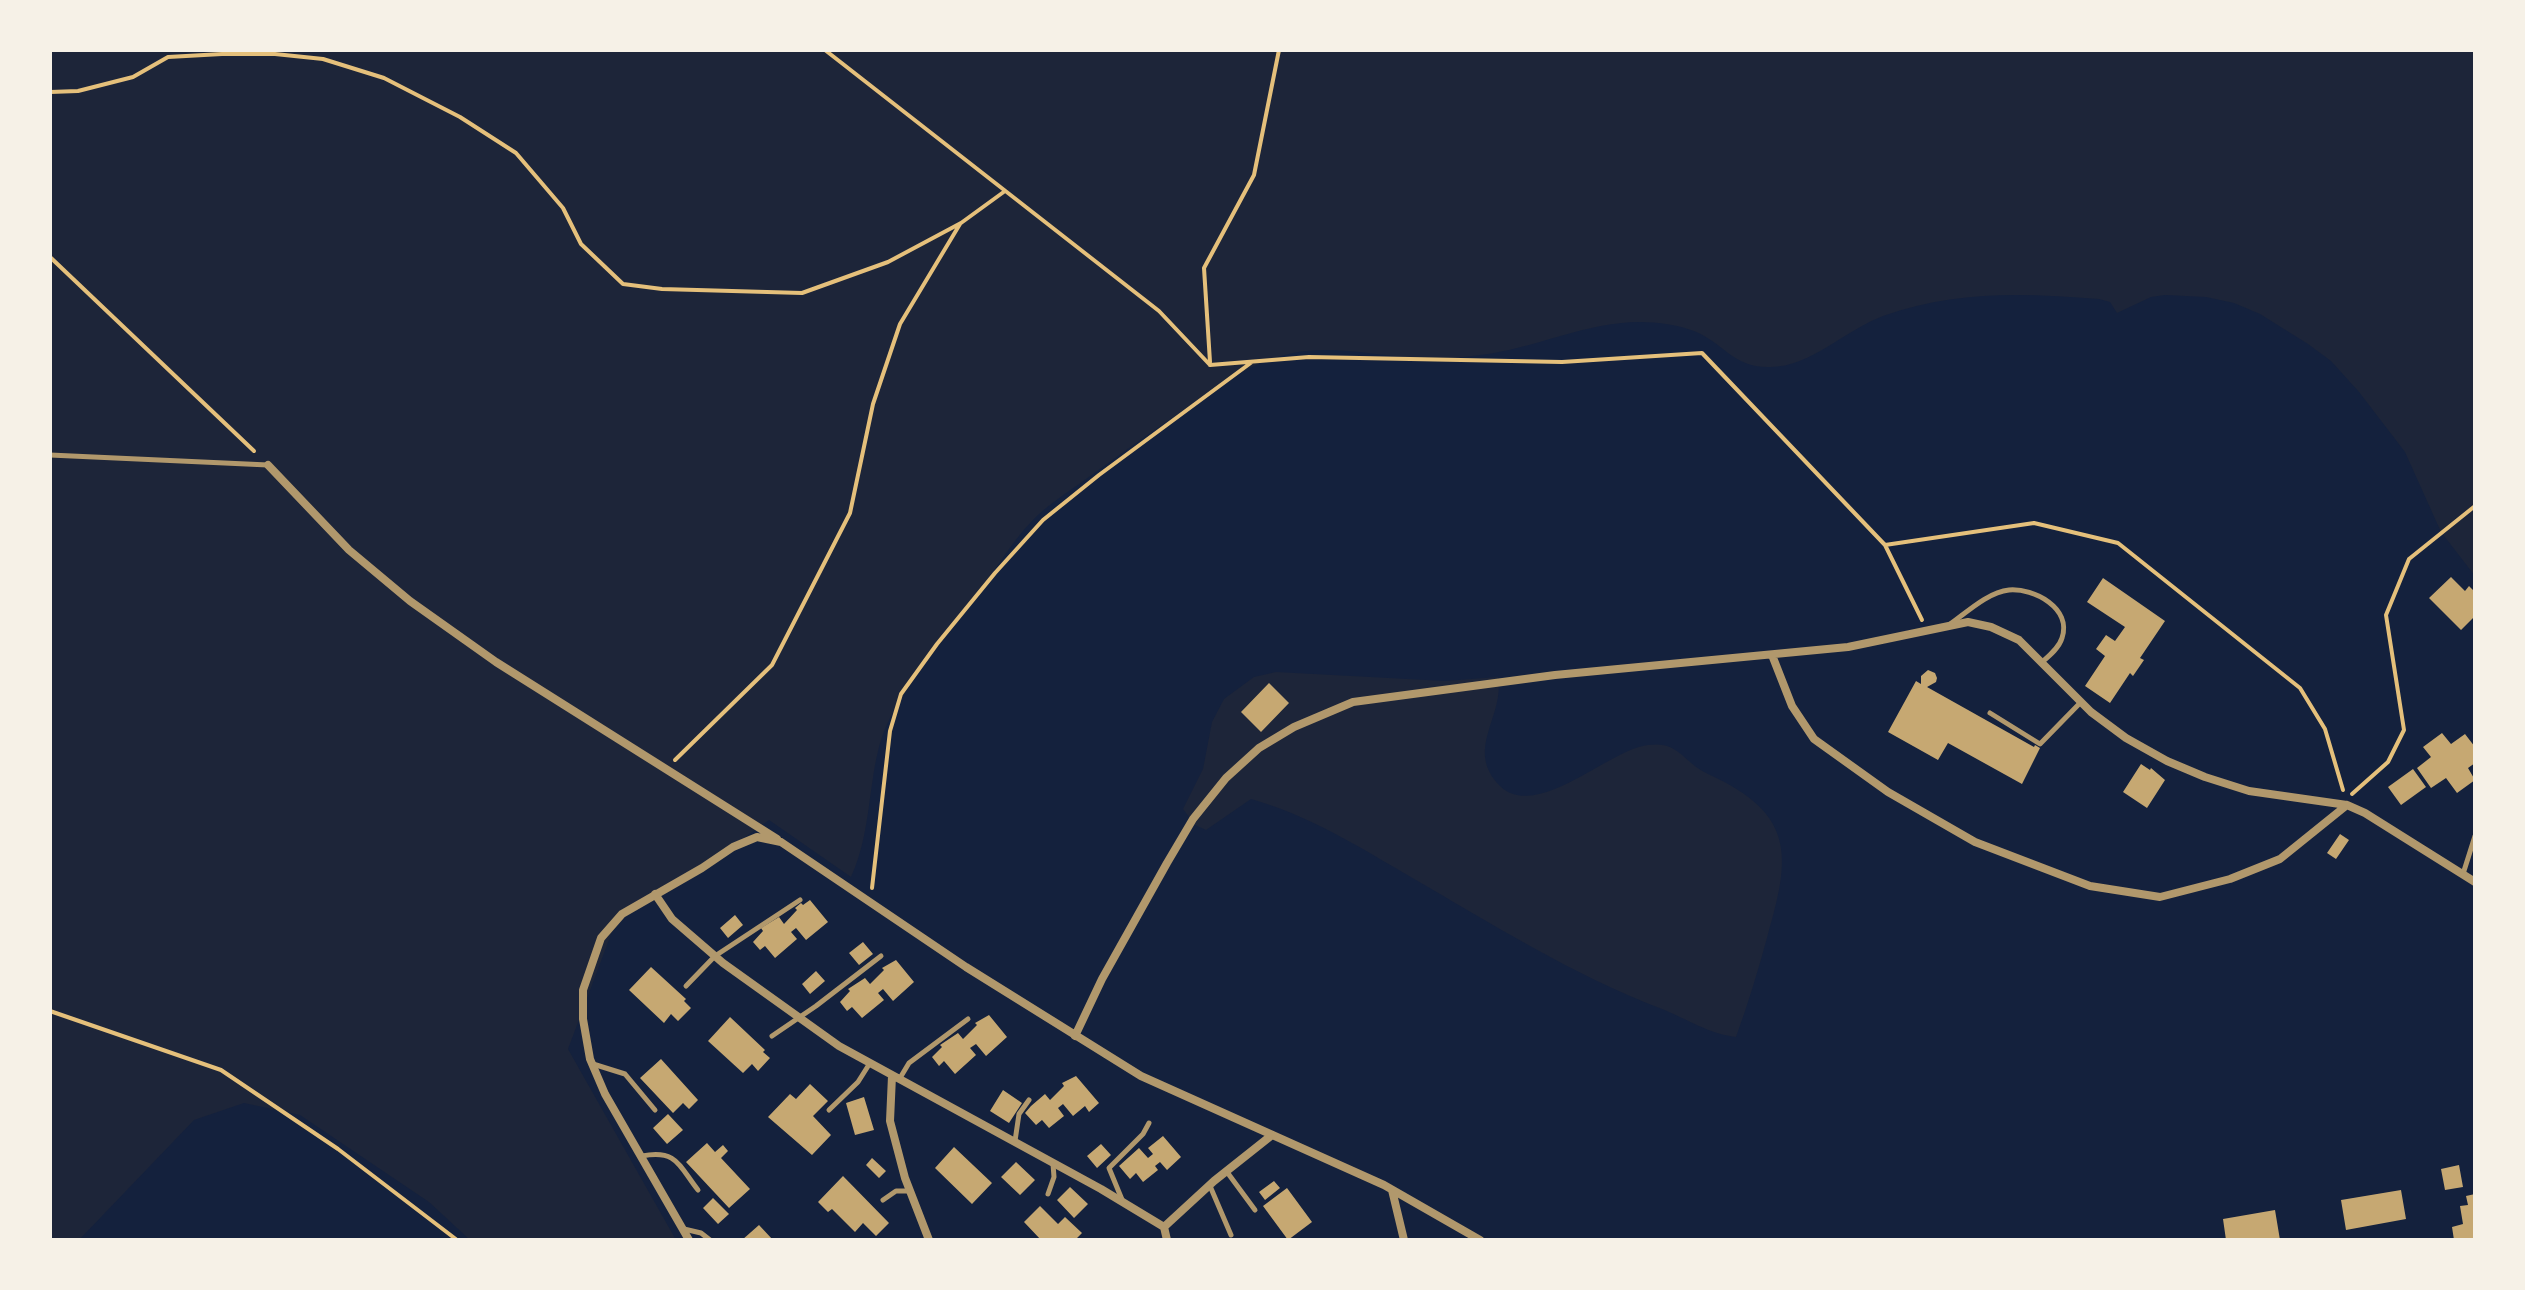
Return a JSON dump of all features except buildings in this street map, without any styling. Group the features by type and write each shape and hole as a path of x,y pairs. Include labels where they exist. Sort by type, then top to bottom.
{"street":[{"path":"268,465 349,550 410,601 496,662 667,767 1075,1036 1141,1076 1392,1190 1480,1240"},
{"path":"1075,1036 1102,979 1193,819 1226,778 1259,748 1294,727 1353,702 1555,675 1848,647 1968,622 1991,627 2019,640 2081,702 2126,738 2167,761 2249,791 2347,805 2365,813 2475,882"},
{"path":"1772,655 1792,706 1814,739 1888,792 1975,842 2090,886 2160,897 2230,879 2280,859 2347,805"},
{"path":"689,1240 605,1094 592,1064 583,1019 583,990 601,938 622,914 733,847 757,837 781,842"},
{"path":"655,894 672,919 715,956 839,1046 1164,1227 1167,1240"},
{"path":"896,1077 890,1121 910,1191 929,1240"},
{"path":"1164,1227 1226,1171 1272,1135"},
{"path":"1392,1190 1404,1240"}],"lane":[{"path":"50,455 268,465"},
{"path":"1945,627 1986,598 2007,590 2030,591 2047,600 2061,615 2063,637 2041,663"},
{"path":"1990,713 2040,744 2081,702"},
{"path":"2463,874 2475,836"},
{"path":"686,986 715,956 800,900"},
{"path":"772,1036 881,956"},
{"path":"896,1077 909,1063 968,1019"},
{"path":"829,1110 858,1082 870,1063"},
{"path":"592,1064 625,1074 655,1110"},
{"path":"1015,1142 1019,1114 1029,1100"},
{"path":"1123,1203 1109,1168 1143,1134 1149,1123"},
{"path":"641,1156 660,1153 677,1160 698,1190"},
{"path":"1048,1194 1054,1177 1053,1163"},
{"path":"1226,1171 1255,1210"},
{"path":"1210,1185 1231,1235"},
{"path":"883,1200 896,1191 910,1191"},
{"path":"683,1229 701,1233 710,1240"}],"path":[{"path":"825,50 1159,311 1210,365"},
{"path":"1210,365 1204,268 1254,175 1279,50"},
{"path":"50,92 78,91 133,77 168,57 222,54 275,54 323,59 384,78 460,117 516,153 563,208 581,244 623,284 662,289 802,293 888,262 961,223 1005,191"},
{"path":"667,767 772,665 850,513 873,404 900,324 961,223"},
{"path":"50,257 268,465"},
{"path":"1210,365 1309,357 1562,362 1702,353 1885,545 1928,631"},
{"path":"870,902 890,731 901,694 985,584 1043,520 1254,361"},
{"path":"1885,545 2034,523 2118,543 2300,688 2325,729 2345,799 2388,762 2404,730 2386,615 2409,559 2475,506"},
{"path":"50,1011 221,1070 338,1149 457,1240"}],"shaded area":[{"path":"50,50 2475,50 2475,576 2441,532 2405,452 2331,361 2260,314 2234,303 2206,297 2151,297 2117,313 2110,302 2071,297 1990,296 1937,302 1883,316 1814,355 1770,367 1738,359 1694,331 1647,322 1599,326 1500,352 1456,358 1425,359 1324,350 1279,356 1242,372 1170,419 1053,502 1023,531 918,674 890,718 877,755 864,837 851,877 769,820 616,921 568,1049 676,1240 470,1240 429,1202 300,1115 244,1103 194,1120 79,1240 50,1240"},
{"path":"1276,672 1445,681 1498,677 1499,692 1485,746 1485,759 1500,786 1514,794 1531,796 1550,791 1624,753 1639,747 1663,745 1758,805 1772,822 1780,840 1780,883 1760,963 1736,1037 1707,1029 1565,965 1352,843 1293,814 1251,799 1206,830 1195,825 1183,809 1203,769 1212,722 1224,699 1254,677"}]}
